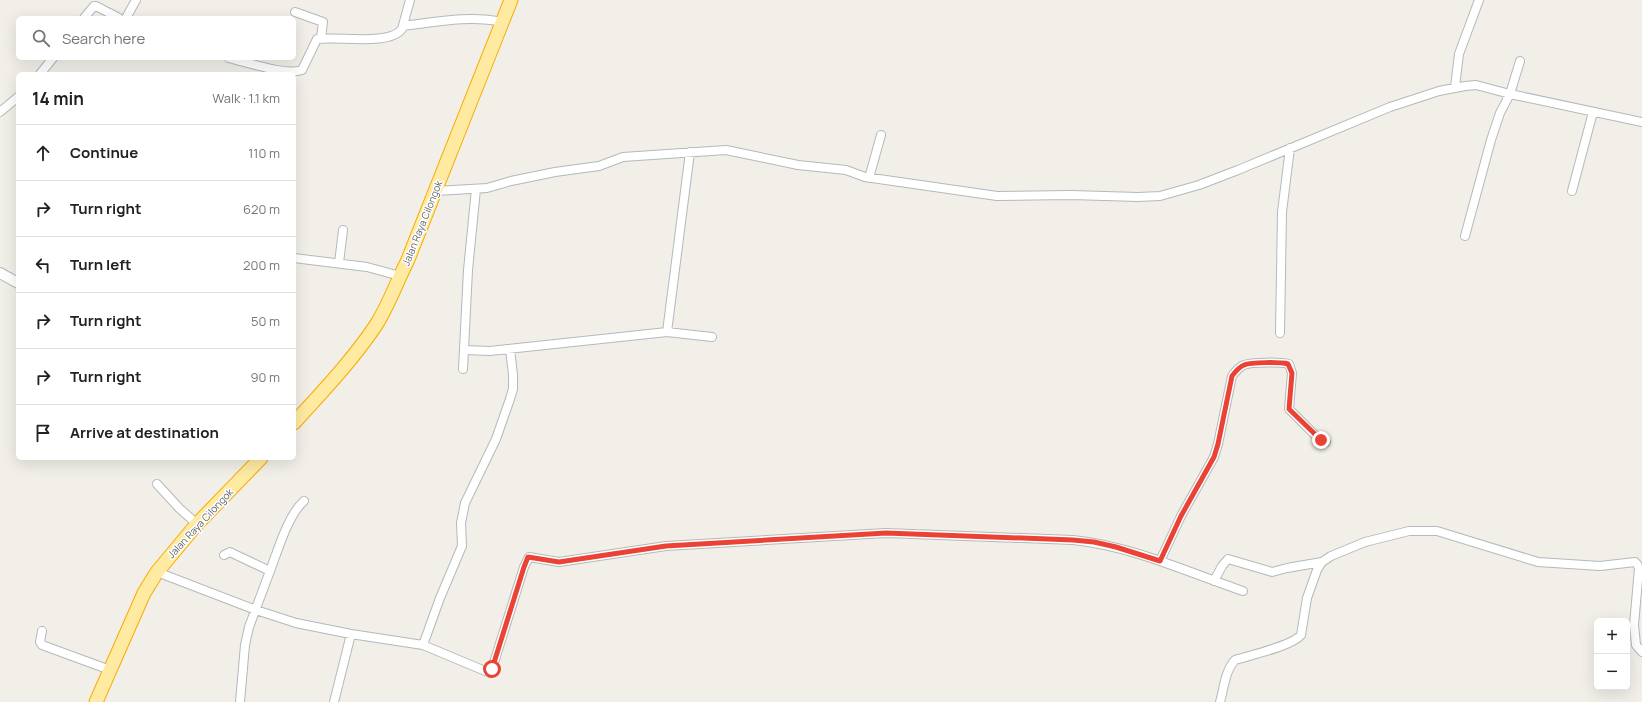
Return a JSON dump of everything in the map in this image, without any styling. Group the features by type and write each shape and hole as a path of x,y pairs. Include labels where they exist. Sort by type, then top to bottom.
{"highway":[{"name":"Jalan Raya Cilongok","path":"296,421 346,364 369,334 388,302 407,262 436,191 511,0"},
{"name":"Jalan Raya Cilongok","path":"96,702 144,593 157,572 197,524 260,460"}],"street":[{"path":"127,16 136,0"},
{"path":"237,60 284,71 297,72 302,70 315,41 321,38 386,38 400,32 410,0"},
{"path":"1455,87 1459,54 1479,0"},
{"path":"86,16 94,6 96,6 115,16"},
{"path":"295,12 323,22 321,38"},
{"path":"403,26 474,18 502,22"},
{"path":"42,72 51,60"},
{"path":"1465,236 1489,147 1500,113 1510,94 1520,61"},
{"path":"436,191 476,189 555,172 599,166 623,157 726,150 798,165 846,170 869,178 997,196 1160,196 1199,184 1390,107 1455,87 1476,85 1510,94 1642,122"},
{"path":"0,112 16,99"},
{"path":"1572,191 1593,112"},
{"path":"869,178 881,135"},
{"path":"1280,333 1282,212 1290,148"},
{"path":"666,332 690,152"},
{"path":"463,369 468,270 476,189"},
{"path":"339,263 343,230"},
{"path":"296,258 367,267 400,276"},
{"path":"0,273 16,282"},
{"path":"465,350 490,351 666,332 712,336"},
{"path":"422,645 462,546 461,523 466,503 496,439 513,389 510,349"},
{"path":"1160,561 1181,516 1214,457 1232,376 1236,370 1244,365 1282,362 1288,364 1292,373 1289,409 1318,439 1326,442"},
{"path":"156,484 197,524"},
{"path":"242,702 245,645 249,627 291,517 304,501"},
{"path":"1214,581 1222,566 1228,559 1272,572 1322,562 1331,556 1365,542 1409,531 1425,530 1437,531 1460,537 1538,562 1600,566 1635,562 1638,564 1638,568 1634,625 1636,644 1642,652"},
{"path":"157,572 256,610 296,623 351,634 422,645 490,673 528,557 559,562 666,546 886,533 1087,541 1116,547 1160,561 1243,591"},
{"path":"224,556 230,552 270,571"},
{"path":"1220,702 1230,665 1236,660 1288,644 1298,639 1301,635 1307,598 1317,570 1322,562"},
{"path":"42,631 40,642 42,645 110,670"},
{"path":"334,702 351,634"}],"route":[{"path":"492,669 528,557 559,562 666,546 886,533 1094,542 1116,547 1160,561 1181,516 1214,457 1232,376 1236,370 1244,365 1282,362 1288,364 1292,373 1288,406 1289,409 1318,439 1321,440"}]}
